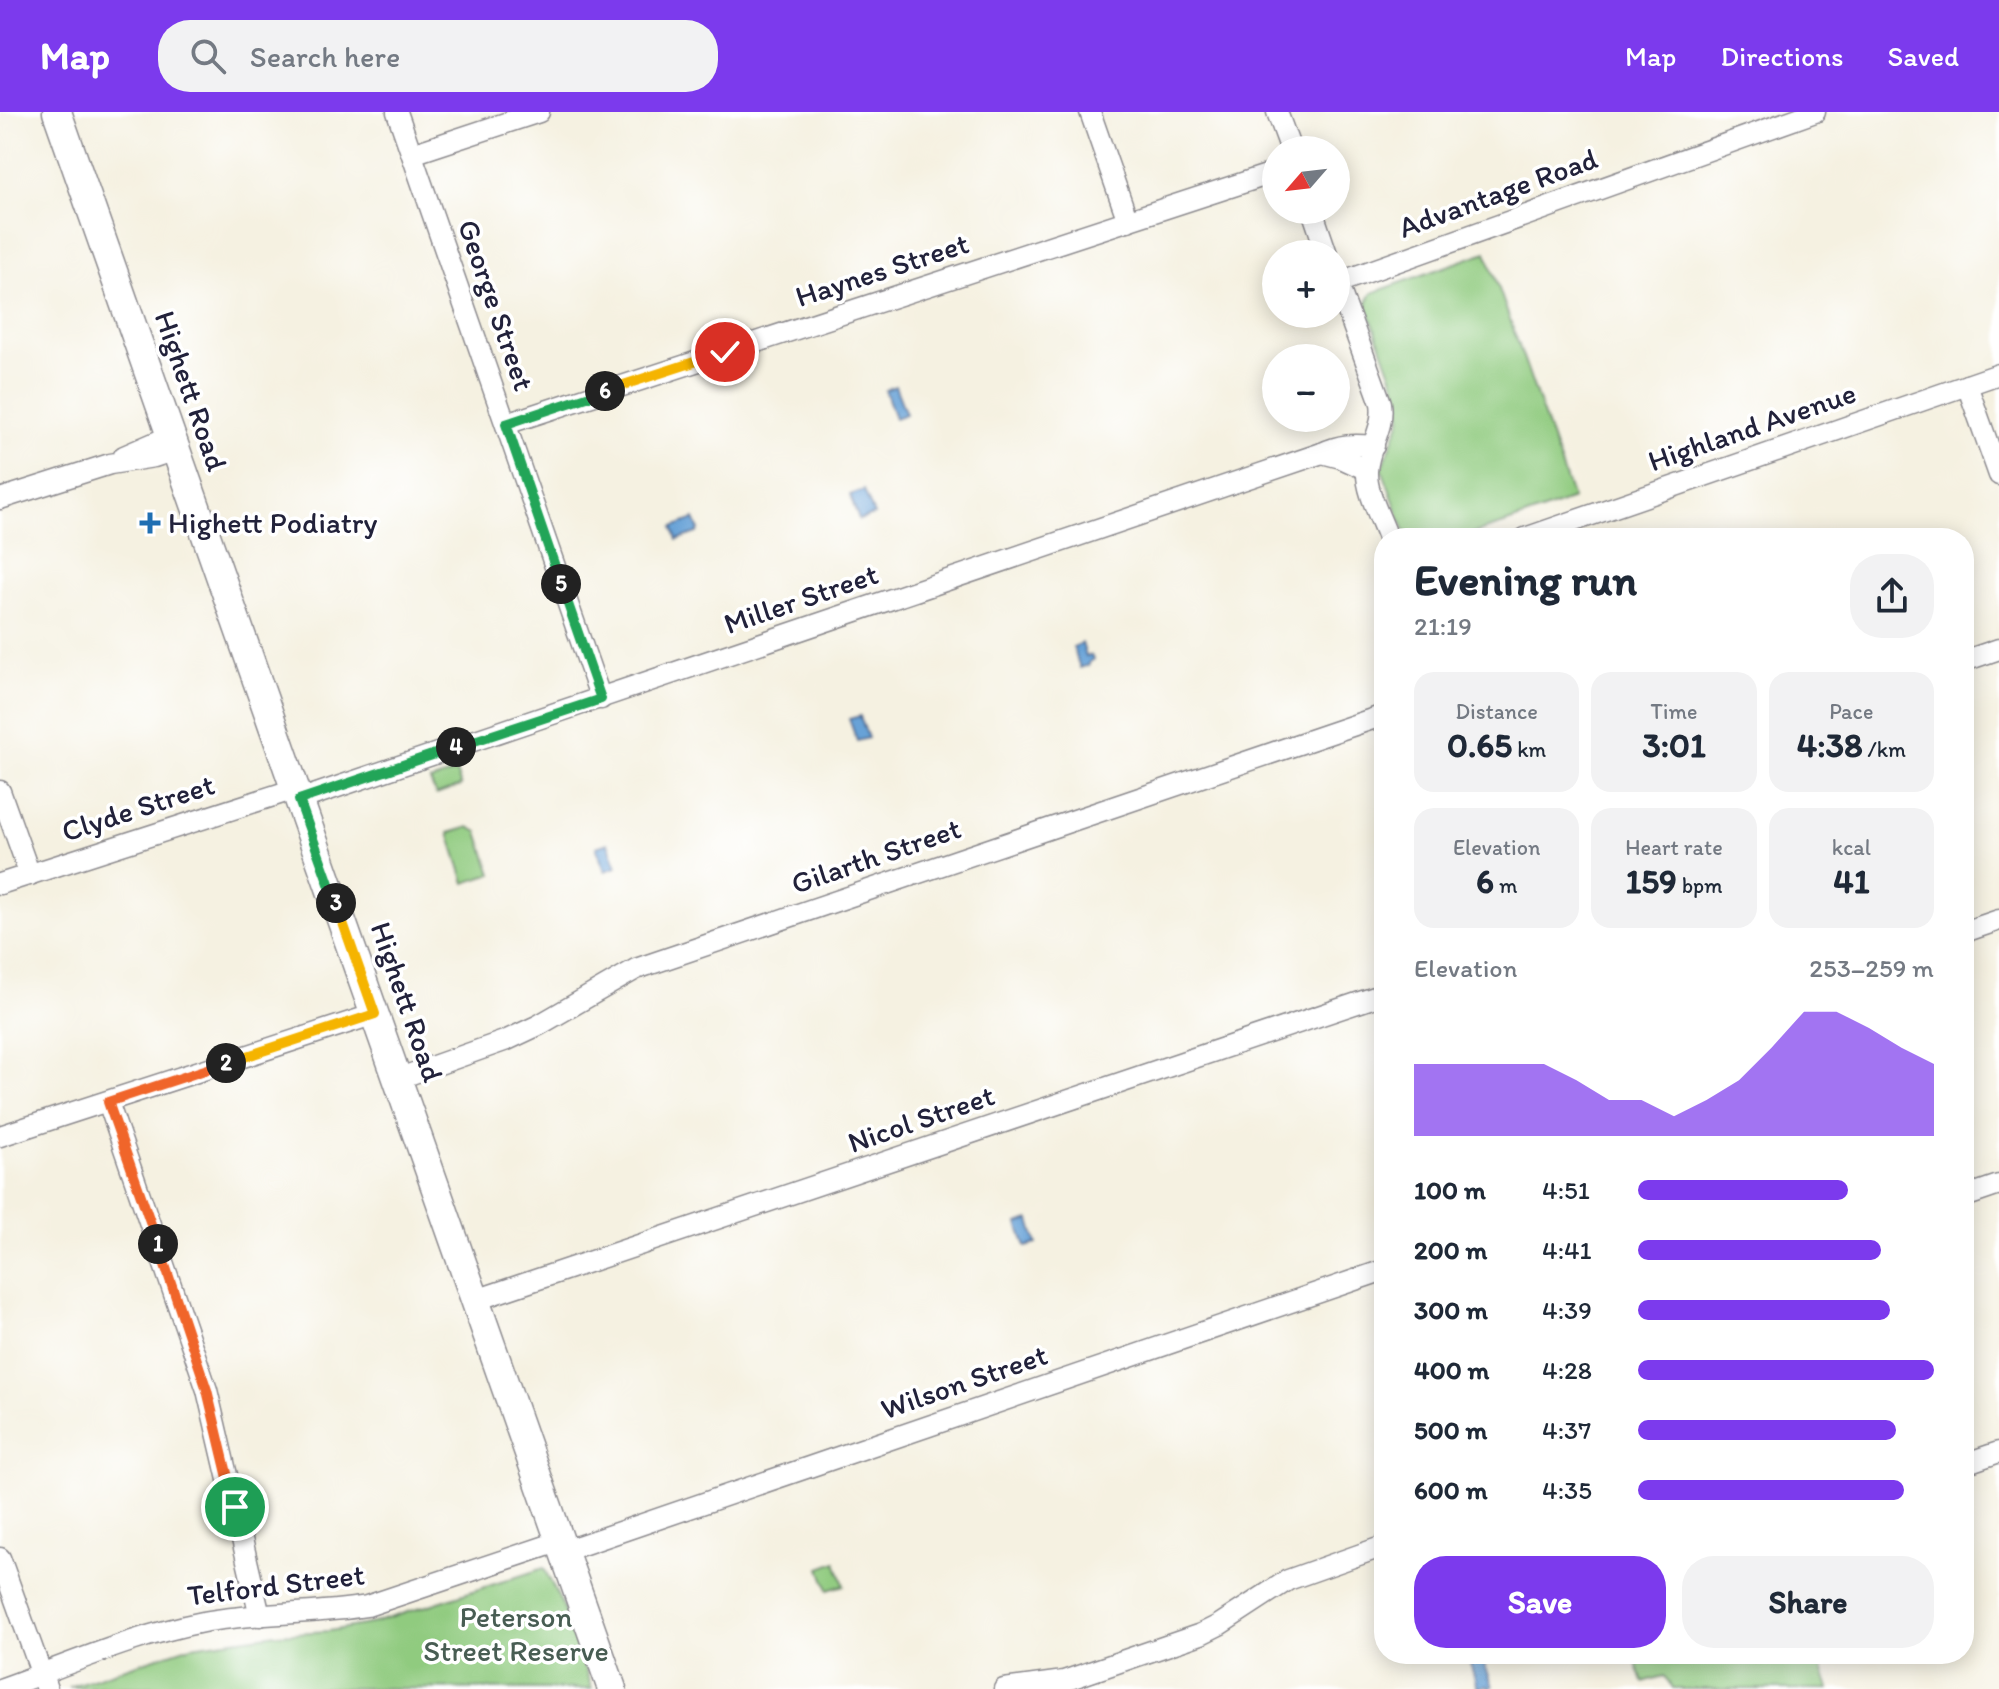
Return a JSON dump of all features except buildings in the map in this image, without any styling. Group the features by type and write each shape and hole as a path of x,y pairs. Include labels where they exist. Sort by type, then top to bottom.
{"street":[{"name":"Highett Road","path":"57,112 612,1689"},
{"name":"George Street","path":"397,112 601,699"},
{"path":"412,154 539,112"},
{"path":"1090,112 1128,221"},
{"path":"1277,112 1286,136"},
{"name":"Advantage Road","path":"1350,276 1815,112"},
{"name":"Haynes Street","path":"506,424 1262,177"},
{"path":"1350,317 1381,403 1382,424 1367,470 1368,483 1384,528"},
{"name":"Highland Avenue","path":"1554,528 1999,374"},
{"path":"1967,385 1999,475"},
{"path":"0,499 110,464 131,452 173,443"},
{"name":"Miller Street","path":"297,794 601,699 1347,444 1374,446"},
{"path":"1322,453 1367,470"},
{"path":"1974,658 1999,649"},
{"name":"Gilarth Street","path":"397,1079 507,1040 636,969 1374,718"},
{"path":"0,791 30,875"},
{"name":"Clyde Street","path":"0,884 297,794"},
{"path":"1974,929 1999,920"},
{"name":"Nicol Street","path":"476,1300 1374,997"},
{"path":"0,1136 375,1014"},
{"path":"108,1102 207,1390 260,1616"},
{"path":"1974,1194 1999,1185"},
{"name":"Wilson Street","path":"562,1546 1374,1273"},
{"path":"1974,1461 1999,1452"},
{"name":"Telford Street","path":"0,1689 44,1681 180,1627 232,1618 334,1612 367,1606 562,1546"},
{"path":"1004,1689 1064,1681 1201,1634 1288,1580 1374,1550"},
{"path":"0,1558 44,1681"}],"green space":[{"path":"1486,252 1573,499 1490,528 1404,528 1382,469 1401,419 1401,401 1366,304 1372,293"},
{"path":"456,772 461,786 436,795 430,781"},
{"path":"469,827 478,832 492,874 465,883 449,833"},
{"path":"836,1562 844,1585 828,1590 820,1568"},
{"name":"Peterson Street Reserve","path":"544,1568 563,1607 592,1689 68,1687 191,1646 374,1623"},
{"path":"1637,1664 1820,1664 1829,1689 1673,1689 1664,1676 1643,1682"}],"water":[{"path":"895,386 906,414 895,418 885,390"},
{"path":"864,490 874,515 859,520 850,495"},
{"path":"694,519 699,530 697,533 677,540 673,527"},
{"path":"1082,643 1086,656 1091,655 1093,660 1080,668 1073,647"},
{"path":"860,716 868,738 857,741 849,719"},
{"path":"608,843 617,867 605,871 596,847"},
{"path":"1030,1220 1037,1244 1026,1247 1018,1224"},
{"path":"1470,1664 1485,1664 1493,1686 1478,1688"}],"place":[{"name":"Highett Podiatry","path":"150,523"}],"route":[{"path":"235,1507 197,1356 108,1102 375,1014 299,800 601,699 506,424 725,352"}]}
